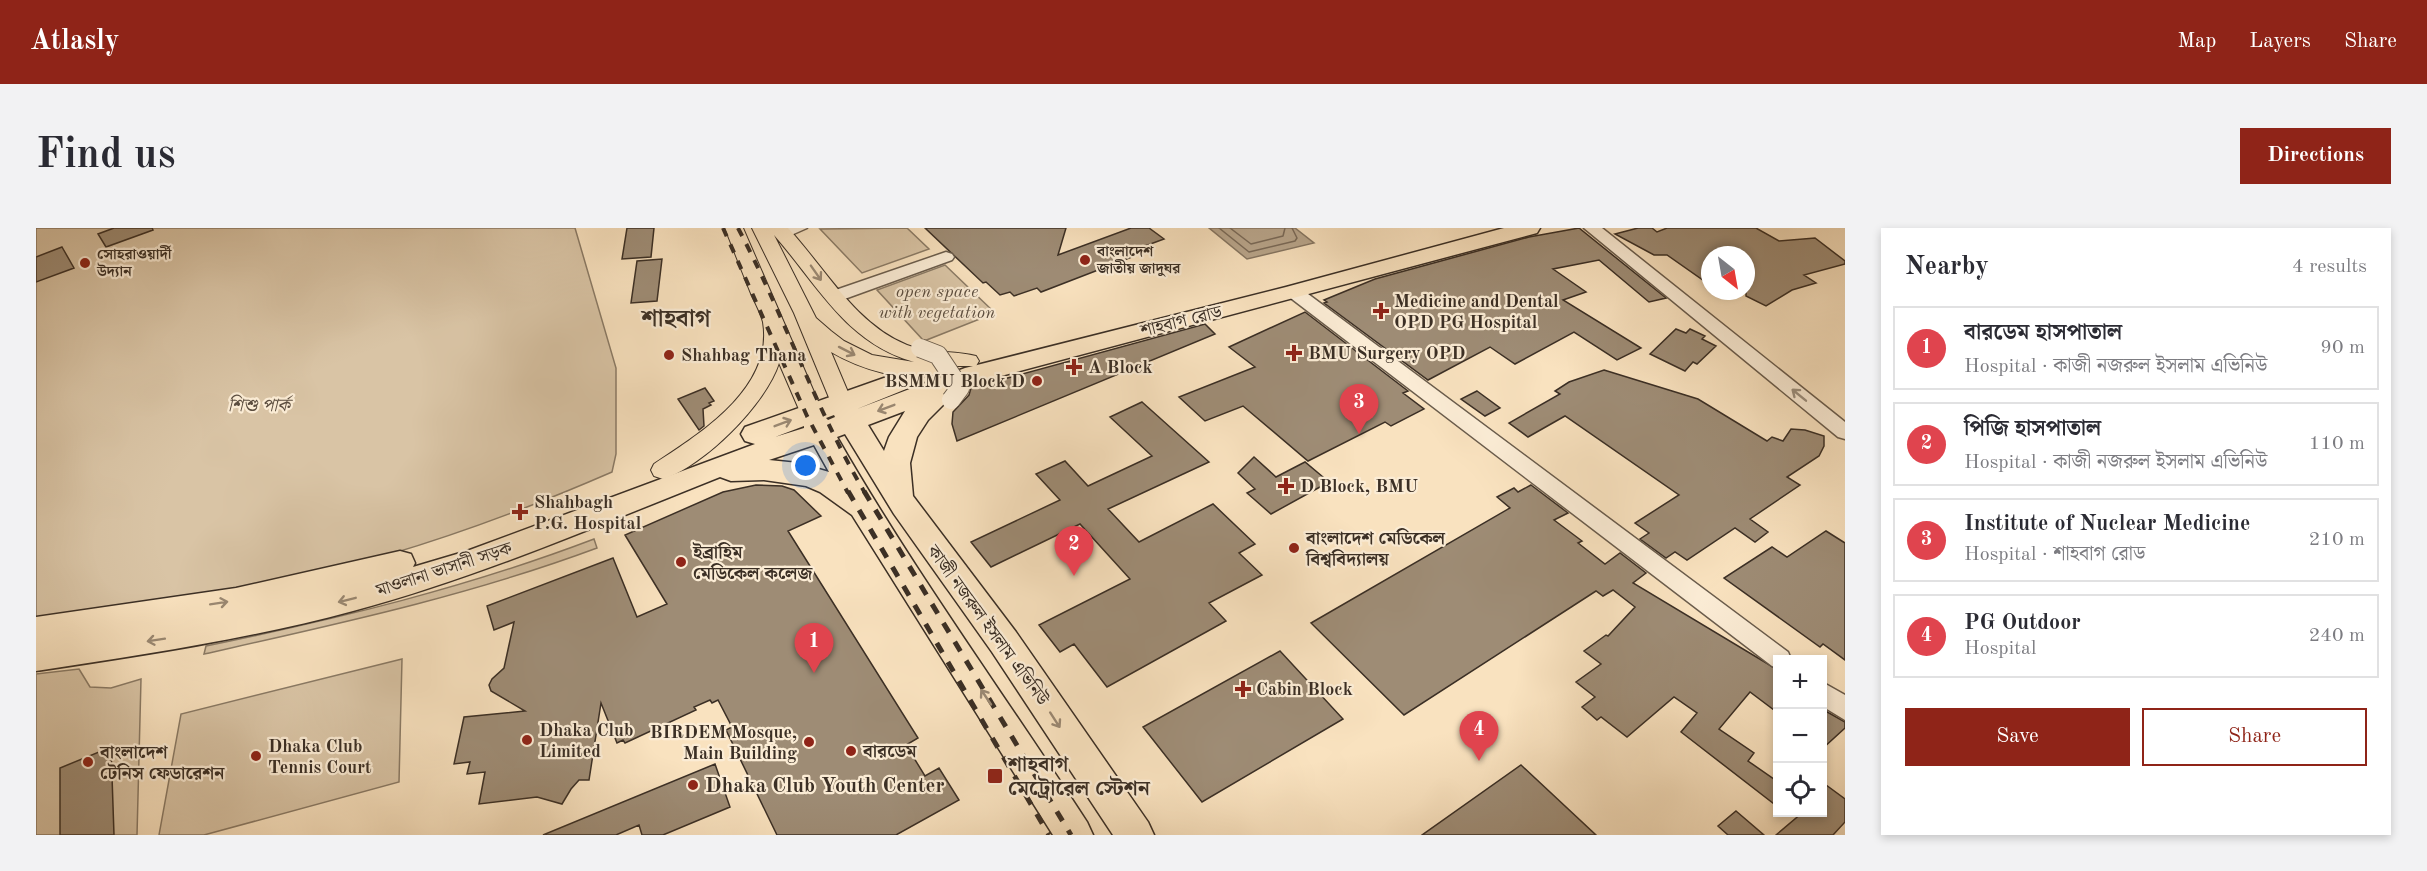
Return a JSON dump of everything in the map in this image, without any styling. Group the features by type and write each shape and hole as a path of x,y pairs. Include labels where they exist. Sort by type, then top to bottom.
{"highway":[{"name":"শাহবাগ রোড","path":"831,417 971,368 1469,228"},
{"name":"শাহবাগ রোড","path":"971,368 1294,292 1529,228"},
{"path":"904,506 895,476 895,458 901,440 925,404 971,368"},
{"name":"মাওলানা ভাসানী সড়ক","path":"36,630 236,600 365,573 539,520 831,417"},
{"name":"কাজী নজরুল ইসলাম এভিনিউ","path":"831,417 904,506 1004,642 1135,835"},
{"name":"কাজী নজরুল ইসলাম এভিনিউ","path":"831,417 870,521 1008,730 1074,835"},
{"path":"666,477 753,469 817,478 849,497 870,521"},
{"name":"মাওলানা ভাসানী সড়ক","path":"36,657 195,633 353,598 474,561 604,512 666,477"}],"main road":[{"path":"734,228 774,322 831,417"},
{"path":"761,228 804,313 822,336 845,351 873,363 900,369 971,368"},
{"path":"787,230 833,297 861,327 880,342 922,359 971,368"},
{"path":"804,313 831,417"},
{"path":"666,477 711,437 755,391 772,352 774,322"}],"street":[{"path":"1592,228 1845,414"},
{"path":"1609,228 1845,432"},
{"path":"833,297 946,256"},
{"path":"1294,292 1773,655"},
{"path":"920,348 938,355 960,388 951,400"},
{"path":"1827,696 1845,709"}],"green space":[{"name":"শিশু পার্ক","path":"36,228 575,228 616,368 616,454 612,472 488,522 361,563 275,583 36,620"},
{"path":"907,228 929,249 862,273 820,229"},
{"name":"open space with vegetation","path":"945,265 995,313 924,341 877,290"},
{"path":"594,539 597,548 500,581 402,608 204,654 206,646 305,625 451,587"},
{"name":"Dhaka Club Tennis Court","path":"402,659 399,782 204,835 159,835 181,714"},
{"name":"বাংলাদেশ টেনিস ফেডারেশন","path":"79,669 90,687 111,688 141,679 137,835 36,835 36,674"}],"water":[{"path":"1209,228 1295,228 1314,243 1247,259"}],"building":[{"path":"114,228 152,228 153,230 106,247 98,234"},
{"path":"627,228 654,228 651,257 622,259"},
{"name":"বাংলাদেশ জাতীয় জাদুঘর","path":"925,228 1066,228 1058,255 1131,228 1149,228 1164,239 1145,246 1150,250 1041,292 1037,288 1014,296 1010,292 1000,295 986,282 983,283"},
{"path":"1579,228 1666,298 1649,302 1599,260 1553,269 1586,292 1563,300 1641,348 1617,360 1574,332 1515,364 1490,347 1428,380 1324,303 1327,302 1324,300 1375,279 1529,237"},
{"path":"1638,228 1652,228 1657,232 1667,228 1756,228 1779,241 1815,238 1845,261 1845,264 1804,275 1816,283 1792,290 1766,306 1754,300 1755,246 1701,246 1701,279 1667,255 1654,255 1615,234"},
{"path":"62,247 74,268 36,282 36,257"},
{"path":"662,259 657,301 631,303 637,261"},
{"path":"1305,312 1408,391 1403,393 1424,409 1391,426 1385,422 1308,461 1243,406 1205,421 1179,397 1255,367 1229,347"},
{"name":"BSMMU Block D","path":"1205,324 1215,334 957,441 952,424 953,412 969,395 971,388"},
{"path":"1676,329 1686,333 1690,329 1705,336 1702,339 1716,346 1697,364 1693,362 1685,371 1650,354"},
{"path":"1604,370 1698,399 1767,441 1772,437 1783,441 1791,429 1805,430 1824,436 1824,446 1819,456 1787,477 1800,485 1750,519 1768,532 1755,542 1735,528 1687,560 1675,552 1666,558 1640,539 1649,533 1635,523 1679,495 1565,416 1528,437 1509,423 1560,394 1555,391 1569,382"},
{"path":"705,388 714,401 703,409 704,426 699,430 678,399"},
{"path":"1477,391 1500,408 1485,416 1461,399"},
{"path":"1142,402 1209,462 1108,509 1139,542 1213,504 1255,544 1239,553 1262,575 1209,603 1226,621 1107,687 1074,644 1060,652 1039,625 1130,579 1080,524 991,567 971,542 1060,500 1036,474 1065,461 1088,486 1152,456 1110,417"},
{"path":"1254,457 1276,477 1305,462 1329,482 1271,514 1247,493 1255,489 1238,473"},
{"path":"756,485 782,486 794,490 821,516 788,531 918,738 906,745 925,776 939,768 959,800 896,835 777,835 726,730 732,727 718,700 712,703 710,700 694,707 696,710 625,743 623,740 617,743 601,703 589,780 579,780 562,804 537,797 479,804 485,772 467,774 470,762 454,764 464,717 525,711 491,691 489,685 492,679 504,668 514,622 494,630 487,606 613,558 637,617 667,604 625,535 723,492"},
{"path":"1531,485 1568,513 1554,520 1582,541 1578,543 1605,564 1620,553 1646,573 1633,583 1773,667 1773,709 1750,692 1719,729 1754,753 1748,761 1773,778 1773,803 1681,732 1697,713 1674,697 1627,737 1601,717 1597,720 1582,707 1595,697 1576,682 1601,664 1584,651 1606,635 1608,636 1635,607 1613,590 1603,596 1596,591 1404,715 1311,623 1510,508 1497,497 1514,488 1518,492"},
{"path":"1826,531 1845,543 1845,660 1823,644 1820,647 1724,578 1772,547 1787,557"},
{"path":"1280,651 1343,719 1202,802 1143,727"},
{"path":"1827,712 1845,722 1845,728 1827,744"},
{"path":"111,747 114,835 60,835 60,768"},
{"name":"Dhaka Club Youth Center","path":"715,764 730,807 663,835 642,835 639,825 616,835 543,835"},
{"path":"1521,765 1596,835 1422,835"},
{"path":"1827,786 1845,799 1845,822 1833,835 1776,835 1797,817 1827,817"},
{"path":"1736,811 1764,835 1728,835 1718,826"}],"railway":[{"path":"723,228 807,416 848,493"},
{"path":"738,228 815,395 865,493"},
{"path":"848,491 1049,835"},
{"path":"864,491 1071,835"}],"place":[{"name":"বাংলাদেশ জাতীয় জাদুঘর","path":"1085,260"},
{"name":"সোহরাওয়ার্দী উদ্যান","path":"85,263"},
{"name":"Medicine and Dental OPD PG Hospital","path":"1381,311"},
{"name":"BMU Surgery OPD","path":"1294,353"},
{"name":"Shahbag Thana","path":"669,355"},
{"name":"A Block","path":"1074,367"},
{"name":"BSMMU Block D","path":"1037,381"},
{"name":"Institute of Nuclear Medicine","path":"1359,434"},
{"name":"D Block, BMU","path":"1286,486"},
{"name":"Shahbagh P.G. Hospital","path":"520,512"},
{"name":"বাংলাদেশ মেডিকেল বিশ্ববিদ্যালয়","path":"1294,548"},
{"name":"ইব্রাহিম মেডিকেল কলেজ","path":"681,562"},
{"name":"পিজি হাসপাতাল","path":"1074,576"},
{"name":"বারডেম হাসপাতাল","path":"814,673"},
{"name":"Cabin Block","path":"1243,689"},
{"name":"Dhaka Club Limited","path":"527,740"},
{"name":"BIRDEM Mosque, Main Building","path":"809,742"},
{"name":"বারডেম","path":"851,751"},
{"name":"Dhaka Club Tennis Court","path":"256,756"},
{"name":"PG Outdoor","path":"1479,761"},
{"name":"বাংলাদেশ টেনিস ফেডারেশন","path":"88,762"},
{"name":"শাহবাগ মেট্রোরেল স্টেশন","path":"995,776"},
{"name":"Dhaka Club Youth Center","path":"693,785"}],"district":[{"name":"শাহবাগ","path":"676,318"}]}
